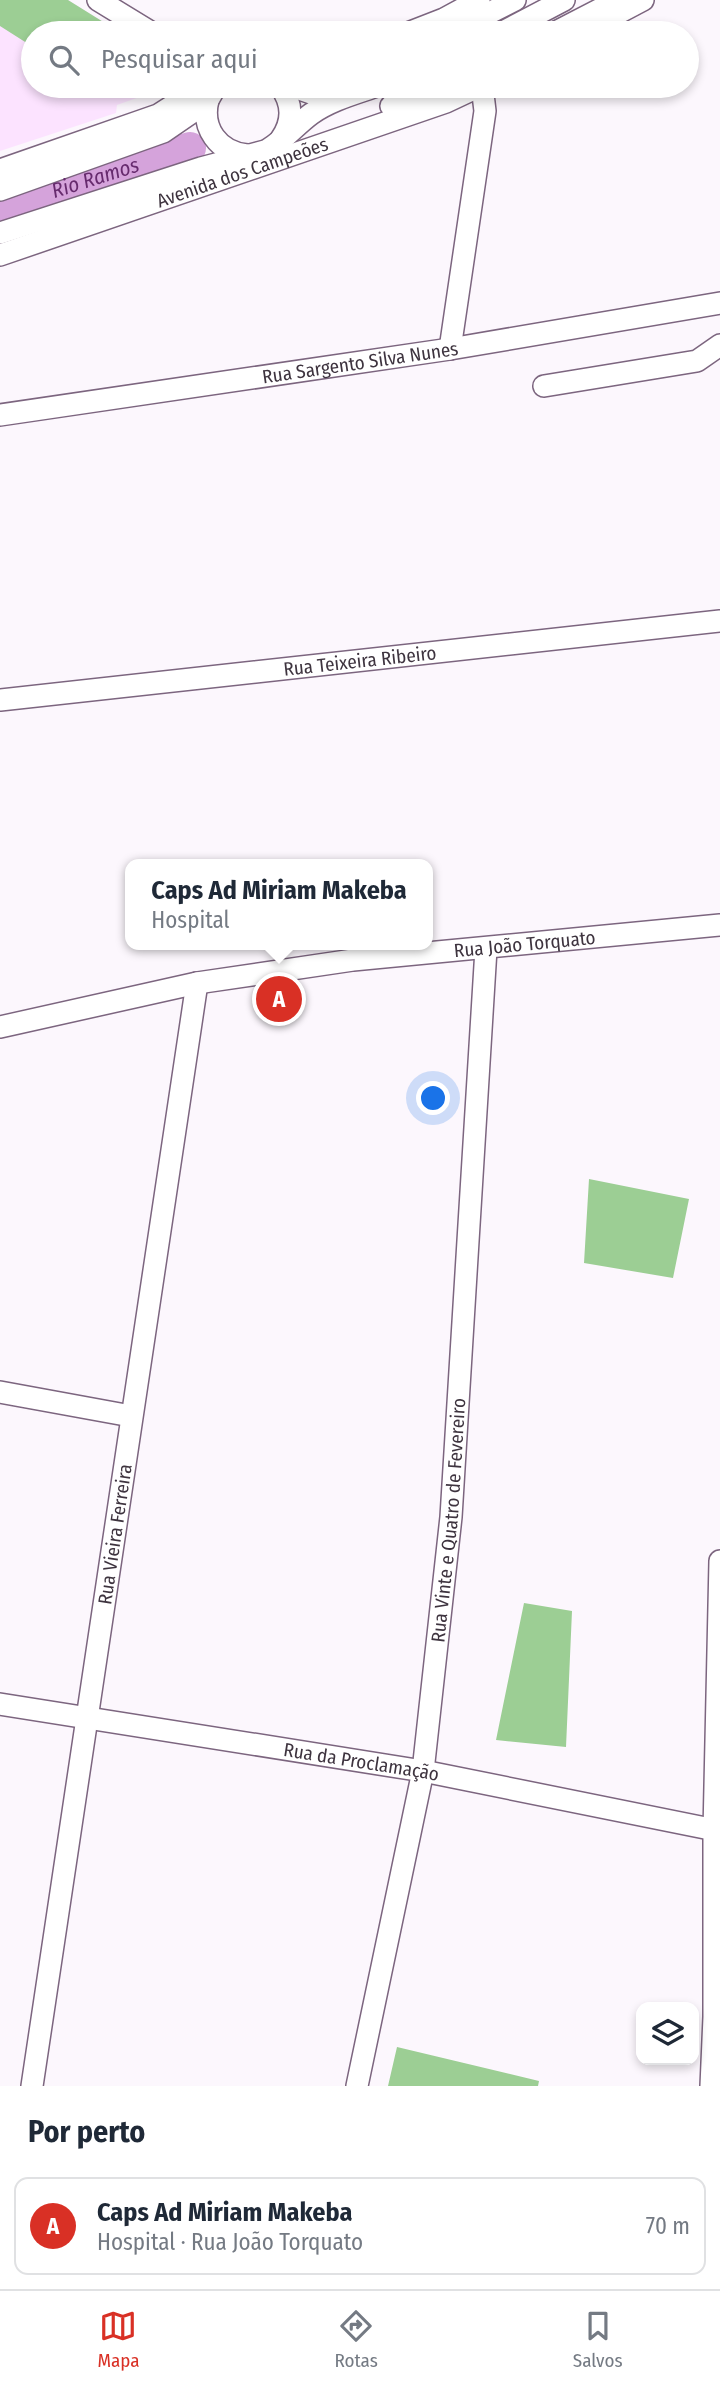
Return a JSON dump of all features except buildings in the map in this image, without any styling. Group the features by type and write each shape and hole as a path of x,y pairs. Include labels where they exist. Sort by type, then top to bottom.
{"street":[{"path":"98,0 132,21"},
{"path":"439,21 479,0"},
{"path":"474,21 515,0"},
{"path":"524,21 564,0"},
{"path":"577,21 618,0"},
{"path":"603,21 643,0"},
{"path":"0,170 158,115 186,98"},
{"path":"0,190 163,132 187,117 200,98"},
{"path":"206,98 206,121 216,140 229,151 243,155 261,152 284,140 310,115 340,98"},
{"path":"261,152 284,136 289,122 290,105 287,98"},
{"path":"0,233 201,168 261,152 411,98"},
{"name":"Avenida dos Campeões","path":"0,255 453,98"},
{"path":"450,349 485,111 483,98"},
{"name":"Rua Sargento Silva Nunes","path":"0,415 450,349 720,303"},
{"path":"544,386 697,361 720,345"},
{"name":"Rua Teixeira Ribeiro","path":"0,700 720,621"},
{"name":"Rua João Torquato","path":"0,1027 197,983 353,960 720,925"},
{"name":"Rua Vinte e Quatro de Fevereiro","path":"357,2086 423,1771 451,1517 486,949"},
{"name":"Rua Vieira Ferreira","path":"32,2086 197,983"},
{"path":"0,1392 131,1416"},
{"path":"711,2086 717,2017 720,1561"},
{"name":"Rua da Proclamação","path":"0,1704 423,1771 717,1831"}],"shaded area":[{"path":"0,0 68,0 102,21 21,21 21,98 137,98 117,105 116,113 0,151"}],"waterway":[{"name":"Rio Ramos","path":"0,208 190,148"}],"place":[{"name":"Caps Ad Miriam Makeba","path":"279,999"}]}
